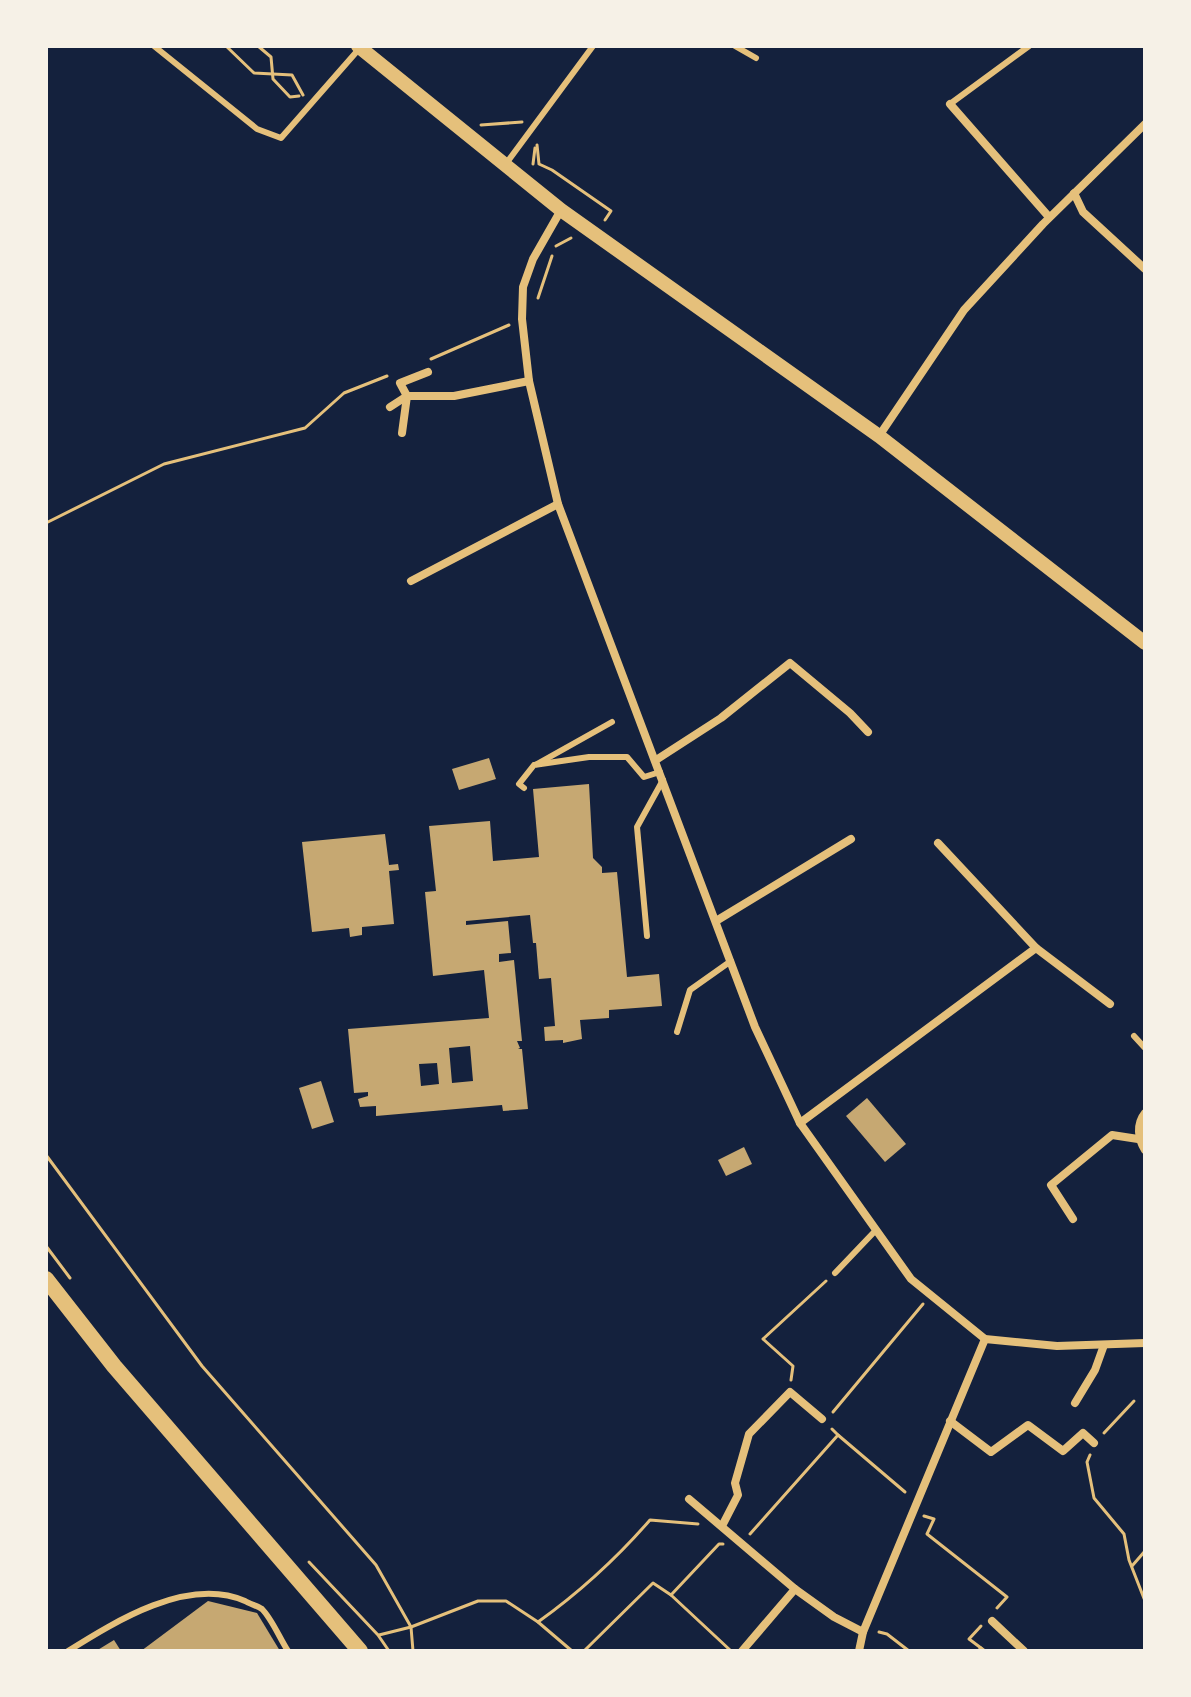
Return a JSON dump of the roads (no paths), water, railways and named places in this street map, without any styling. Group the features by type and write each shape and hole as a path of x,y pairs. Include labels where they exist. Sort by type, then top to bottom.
{"main road":[{"path":"46,1279 114,1366 360,1651"}],"street":[{"path":"359,47 561,210 879,436 1145,643"},
{"path":"950,104 1049,217"},
{"path":"879,436 964,310 1049,217 1145,124"},
{"path":"1074,193 1083,212 1145,269"},
{"path":"561,210 533,259 523,287 522,319 529,381 558,504 755,1027 800,1123 911,1279 985,1339 1057,1346 1145,1343"},
{"path":"402,433 407,396 400,383 428,372"},
{"path":"390,407 407,396 454,396 529,381"},
{"path":"411,581 558,504"},
{"path":"656,760 721,718 790,663 868,732"},
{"path":"716,921 851,839"},
{"path":"938,843 1036,948 1110,1004"},
{"path":"800,1123 1036,948"},
{"path":"1145,1113 1141,1117 1138,1139 1145,1150"},
{"path":"1073,1219 1051,1185 1112,1135 1138,1139"},
{"path":"859,1651 864,1630 985,1339"},
{"path":"1075,1403 1095,1370 1104,1345"},
{"path":"722,1526 738,1495 735,1483 749,1434 790,1392 822,1419"},
{"path":"950,1421 991,1452 1028,1425 1063,1451 1083,1433 1094,1443"},
{"path":"689,1499 795,1589 834,1617 864,1630"},
{"path":"742,1651 795,1589"},
{"path":"992,1621 1024,1651"}],"lane":[{"path":"154,46 257,129 281,138 359,47"},
{"path":"505,165 593,46"},
{"path":"735,46 756,58"},
{"path":"950,104 1029,46"},
{"path":"524,788 519,784 534,765 612,722"},
{"path":"534,765 589,757 627,757 644,777 661,776 637,827 647,936"},
{"path":"677,1032 690,990 731,961"},
{"path":"1134,1036 1145,1048"},
{"path":"835,1273 876,1230"},
{"path":"68,1651 99,1631 177,1596 205,1593 233,1596 261,1609 288,1651"}]}
